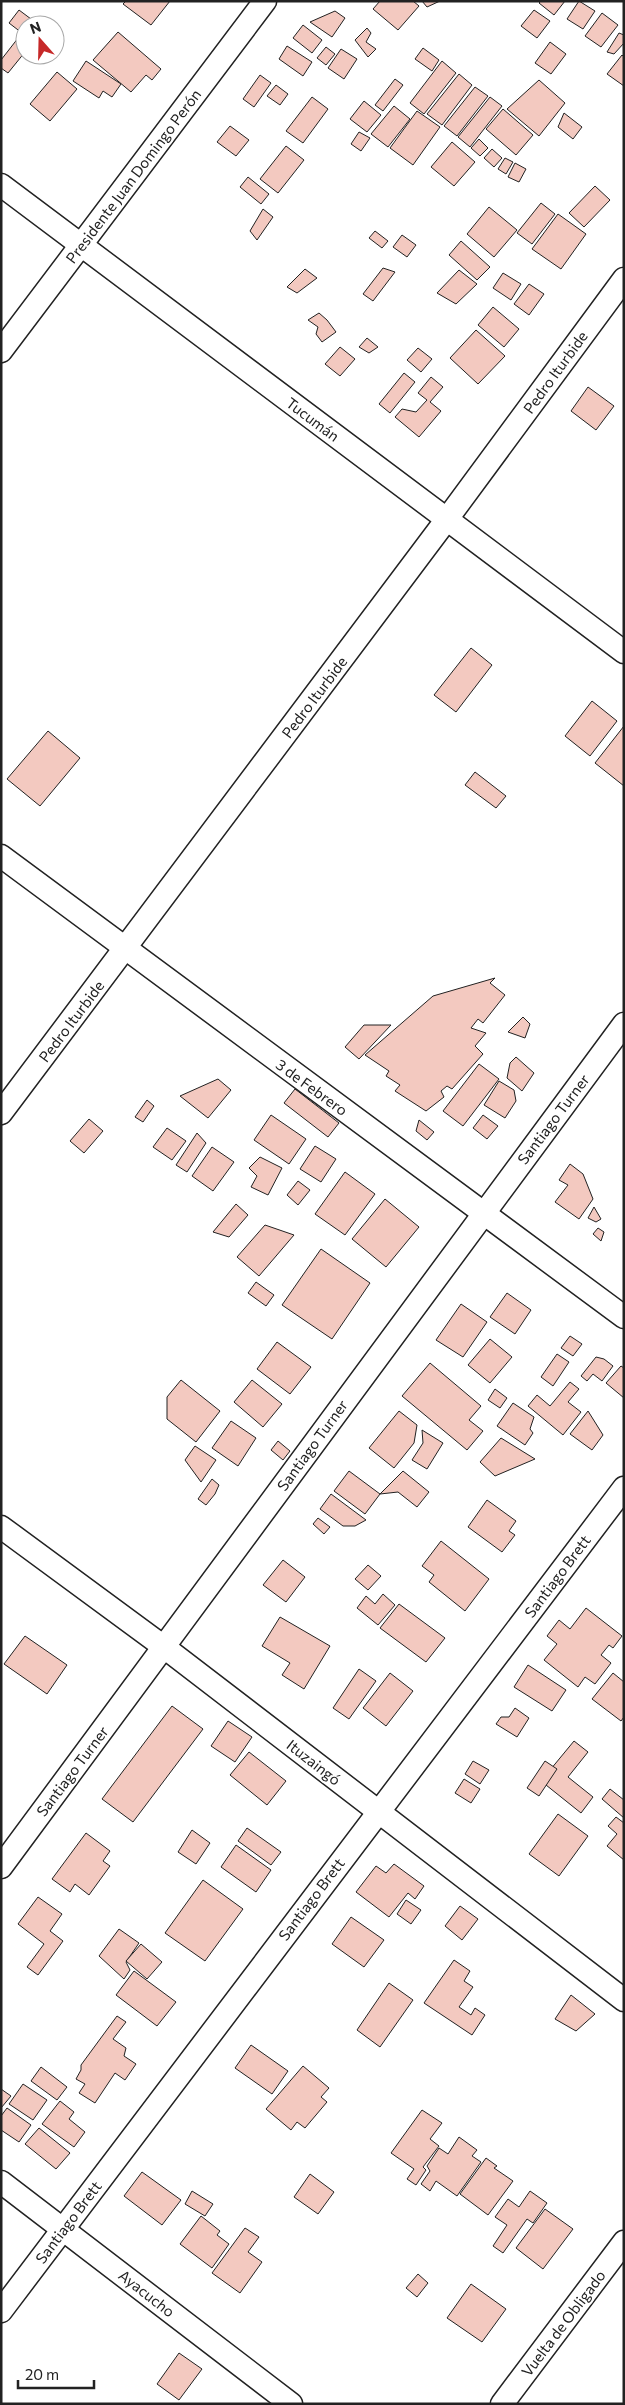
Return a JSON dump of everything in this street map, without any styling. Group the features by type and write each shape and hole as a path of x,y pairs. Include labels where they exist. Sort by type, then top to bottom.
{"street":[{"name":"Presidente Juan Domingo Perón","path":"1,351 264,1"},
{"name":"Tucumán","path":"1,185 624,652"},
{"name":"Pedro Iturbide","path":"1,1113 126,950 624,279"},
{"name":"3 de Febrero","path":"1,856 624,1318"},
{"name":"Santiago Turner","path":"1,1867 482,1213 624,1024"},
{"name":"Santiago Brett","path":"1,2311 624,1488"},
{"name":"Ituzaingó","path":"1,1527 164,1647 624,2000"},
{"name":"Ayacucho","path":"1,2182 291,2404"},
{"name":"Vuelta de Obligado","path":"502,2404 624,2242"}],"building":[{"path":"126,1 170,1 151,25 123,4"},
{"path":"380,1 413,1 419,6 398,30 373,9"},
{"path":"422,1 440,1 427,7"},
{"path":"541,1 565,1 554,15 539,3"},
{"path":"579,1 595,11 583,29 567,19"},
{"path":"19,10 26,15 15,15"},
{"path":"534,10 550,21 537,38 521,26"},
{"path":"335,11 345,18 332,37 310,22"},
{"path":"602,13 618,25 601,47 585,36"},
{"path":"15,15 15,28 9,23"},
{"path":"303,25 322,40 312,53 293,38"},
{"path":"367,28 371,33 366,42 376,49 368,57 355,40"},
{"path":"118,32 161,69 152,80 146,75 131,92 93,60"},
{"path":"619,33 624,35 624,43 614,54 607,52"},
{"path":"15,42 15,64 8,73 1,68 1,60"},
{"path":"550,42 566,54 551,74 535,63"},
{"path":"287,46 312,62 303,76 279,59"},
{"path":"326,47 335,54 326,65 317,58"},
{"path":"423,48 439,60 432,71 415,59"},
{"path":"341,49 357,59 344,79 328,68"},
{"path":"622,55 624,57 624,86 607,74"},
{"path":"86,61 121,84 112,97 103,91 99,98 73,81"},
{"path":"442,61 456,73 424,114 410,103"},
{"path":"57,72 77,89 50,121 30,104"},
{"path":"459,74 472,85 442,125 427,114"},
{"path":"260,75 271,83 254,107 243,99"},
{"path":"395,79 403,85 383,111 375,105"},
{"path":"539,80 565,103 539,136 507,109"},
{"path":"276,85 288,94 280,105 267,96"},
{"path":"475,87 488,96 457,136 444,126"},
{"path":"312,97 328,109 303,143 286,131"},
{"path":"490,97 502,106 470,147 458,137"},
{"path":"364,101 381,115 367,132 350,119"},
{"path":"394,106 410,119 388,147 371,134"},
{"path":"503,109 533,135 516,155 486,129"},
{"path":"417,111 440,127 413,165 390,148"},
{"path":"564,113 582,127 573,139 558,127"},
{"path":"230,126 249,140 236,156 217,142"},
{"path":"359,132 370,138 361,151 351,144"},
{"path":"479,139 488,148 480,156 471,148"},
{"path":"452,142 475,162 454,186 431,167"},
{"path":"286,146 304,160 278,193 260,179"},
{"path":"492,149 502,158 494,167 484,158"},
{"path":"505,158 513,162 506,174 498,169"},
{"path":"515,163 526,169 519,182 508,177"},
{"path":"248,177 269,194 261,204 240,187"},
{"path":"595,186 610,200 584,227 569,213"},
{"path":"541,203 555,214 532,244 517,233"},
{"path":"489,207 517,230 494,257 467,234"},
{"path":"263,209 273,217 257,240 250,231"},
{"path":"558,214 586,234 561,269 532,249"},
{"path":"375,231 388,241 382,248 369,238"},
{"path":"402,235 416,245 407,257 393,247"},
{"path":"461,241 490,267 477,280 449,255"},
{"path":"383,268 395,272 373,301 363,294"},
{"path":"305,269 317,278 297,293 287,287"},
{"path":"459,270 477,284 456,304 437,293"},
{"path":"503,273 521,284 511,300 493,288"},
{"path":"529,284 544,294 529,315 514,304"},
{"path":"493,307 519,329 504,347 478,325"},
{"path":"319,313 336,332 322,342 316,334 318,327 308,320"},
{"path":"476,330 505,356 478,384 450,358"},
{"path":"367,338 378,347 369,353 359,347"},
{"path":"340,347 355,359 340,376 325,364"},
{"path":"418,348 432,359 421,372 407,360"},
{"path":"404,373 415,382 390,413 379,404"},
{"path":"431,377 443,387 430,402 441,411 419,437 395,417 402,409 416,412 427,400 418,393"},
{"path":"588,387 614,406 596,430 571,411"},
{"path":"471,648 492,665 456,712 434,695"},
{"path":"592,701 617,721 590,756 565,736"},
{"path":"624,726 624,786 595,763"},
{"path":"48,731 80,758 40,806 7,779"},
{"path":"475,772 506,796 496,808 465,785"},
{"path":"495,978 490,983 505,995 483,1023 478,1019 471,1028 486,1033 475,1046 483,1054 452,1089 447,1086 441,1091 444,1097 426,1111 395,1091 400,1085 386,1076 389,1071 365,1055 433,996"},
{"path":"523,1017 530,1024 525,1038 508,1032"},
{"path":"364,1025 391,1025 359,1059 345,1047"},
{"path":"516,1057 534,1073 522,1091 507,1078 510,1063"},
{"path":"479,1064 499,1079 463,1126 443,1111"},
{"path":"218,1079 231,1090 208,1118 180,1096"},
{"path":"499,1081 514,1090 516,1101 505,1118 484,1105"},
{"path":"295,1089 339,1123 328,1137 284,1103"},
{"path":"147,1100 154,1106 143,1122 135,1117"},
{"path":"271,1115 306,1139 289,1164 254,1140"},
{"path":"483,1115 498,1126 487,1139 473,1128"},
{"path":"89,1119 103,1131 84,1153 70,1141"},
{"path":"419,1120 434,1132 427,1140 416,1131"},
{"path":"167,1128 186,1141 172,1160 153,1147"},
{"path":"197,1133 206,1143 187,1172 176,1165"},
{"path":"315,1146 336,1159 321,1182 300,1169"},
{"path":"212,1147 234,1162 213,1191 192,1176"},
{"path":"260,1157 282,1168 268,1195 251,1187 257,1176 249,1168"},
{"path":"570,1164 583,1174 593,1199 579,1219 555,1202 568,1185 559,1180"},
{"path":"345,1172 375,1194 345,1235 315,1214"},
{"path":"298,1181 310,1190 298,1205 287,1195"},
{"path":"385,1199 419,1227 386,1267 352,1239"},
{"path":"236,1204 248,1215 229,1237 213,1232"},
{"path":"594,1207 601,1219 596,1222 588,1218"},
{"path":"265,1225 294,1235 259,1276 237,1257"},
{"path":"598,1228 604,1232 601,1241 593,1234"},
{"path":"321,1249 370,1283 332,1339 282,1305"},
{"path":"256,1282 274,1295 266,1306 248,1293"},
{"path":"507,1293 531,1310 515,1334 490,1317"},
{"path":"461,1304 487,1322 463,1357 436,1340"},
{"path":"570,1336 582,1344 573,1356 561,1348"},
{"path":"490,1339 512,1357 490,1383 468,1365"},
{"path":"277,1342 311,1367 290,1394 257,1369"},
{"path":"557,1354 569,1362 553,1386 541,1377"},
{"path":"596,1357 604,1359 613,1366 602,1381 593,1374 587,1381 581,1376"},
{"path":"430,1363 481,1406 469,1420 483,1431 467,1450 402,1396"},
{"path":"621,1366 624,1368 624,1398 606,1383"},
{"path":"181,1380 220,1411 196,1442 167,1419 167,1397"},
{"path":"252,1380 282,1404 263,1427 234,1402"},
{"path":"570,1382 579,1389 568,1402 581,1412 563,1435 528,1406 537,1395 550,1406"},
{"path":"495,1389 507,1398 500,1408 488,1400"},
{"path":"513,1403 534,1417 530,1429 533,1433 525,1445 497,1426"},
{"path":"399,1411 417,1425 414,1443 394,1468 369,1448"},
{"path":"588,1411 603,1435 592,1450 570,1434"},
{"path":"231,1421 256,1438 238,1466 212,1448"},
{"path":"422,1430 443,1443 427,1469 412,1460 423,1443"},
{"path":"501,1438 535,1459 495,1476 480,1462"},
{"path":"278,1441 290,1451 283,1460 271,1450"},
{"path":"195,1446 216,1460 201,1482 185,1460"},
{"path":"349,1471 380,1494 365,1514 334,1491"},
{"path":"403,1471 429,1492 417,1507 398,1492 380,1494"},
{"path":"212,1479 219,1485 215,1494 206,1505 198,1499"},
{"path":"331,1494 366,1520 355,1526 343,1526 320,1509"},
{"path":"487,1500 516,1521 509,1531 515,1535 502,1552 468,1527"},
{"path":"318,1518 330,1527 324,1534 313,1524"},
{"path":"441,1541 489,1579 465,1611 429,1582 434,1575 422,1566"},
{"path":"283,1560 305,1577 286,1602 263,1585"},
{"path":"368,1565 381,1576 368,1590 355,1579"},
{"path":"383,1594 395,1605 378,1625 357,1608 366,1596 375,1604"},
{"path":"399,1604 445,1638 426,1662 380,1628"},
{"path":"586,1608 622,1636 613,1648 609,1645 601,1655 611,1663 595,1684 585,1677 578,1687 544,1660 557,1644 547,1636 559,1620 570,1629"},
{"path":"280,1617 330,1646 304,1689 282,1675 290,1663 262,1646"},
{"path":"25,1636 67,1665 47,1694 4,1664"},
{"path":"528,1665 566,1690 552,1711 514,1687"},
{"path":"359,1669 376,1681 349,1719 333,1708"},
{"path":"390,1673 413,1691 386,1726 363,1708"},
{"path":"613,1673 624,1682 624,1717 621,1721 592,1699"},
{"path":"172,1706 203,1729 133,1822 102,1799"},
{"path":"515,1708 529,1718 517,1737 496,1724 501,1717 509,1717"},
{"path":"228,1721 252,1737 235,1762 211,1746"},
{"path":"574,1741 588,1752 568,1777 593,1797 581,1813 541,1781"},
{"path":"249,1752 286,1781 267,1805 230,1775"},
{"path":"473,1761 489,1770 480,1784 465,1774"},
{"path":"545,1761 557,1769 539,1796 527,1788"},
{"path":"464,1779 480,1789 471,1803 455,1793"},
{"path":"610,1789 624,1800 624,1818 602,1799"},
{"path":"558,1814 588,1836 559,1876 529,1854"},
{"path":"616,1817 624,1823 624,1860 607,1846 617,1834 608,1826"},
{"path":"247,1828 281,1852 271,1865 238,1841"},
{"path":"192,1830 210,1843 196,1864 178,1852"},
{"path":"86,1833 110,1851 103,1861 110,1866 89,1895 75,1884 70,1892 52,1879"},
{"path":"236,1845 271,1870 256,1892 221,1867"},
{"path":"394,1864 424,1886 415,1899 408,1893 389,1917 356,1892 376,1866 386,1873"},
{"path":"203,1880 243,1909 205,1961 165,1933"},
{"path":"38,1897 62,1914 50,1931 63,1941 38,1975 27,1967 44,1944 18,1924"},
{"path":"406,1900 421,1910 411,1924 397,1914"},
{"path":"460,1906 478,1919 462,1940 445,1926"},
{"path":"351,1917 384,1940 364,1967 332,1944"},
{"path":"119,1929 139,1943 126,1962 130,1970 124,1979 99,1956"},
{"path":"141,1944 162,1962 147,1979 126,1961"},
{"path":"454,1960 470,1971 464,1981 473,1987 459,2007 471,2015 475,2008 485,2015 472,2035 424,2003"},
{"path":"134,1971 176,2002 157,2026 116,1995"},
{"path":"389,1983 413,2000 380,2047 357,2030"},
{"path":"571,1995 595,2014 576,2031 555,2019"},
{"path":"117,2016 126,2022 113,2039 126,2048 124,2056 136,2064 125,2080 115,2073 95,2103 79,2093 85,2084 76,2079 81,2070 81,2065"},
{"path":"251,2045 288,2071 272,2094 235,2068"},
{"path":"303,2066 329,2088 321,2097 327,2102 305,2128 297,2122 291,2130 266,2109"},
{"path":"41,2067 67,2087 57,2100 31,2081"},
{"path":"23,2084 47,2100 33,2120 9,2104"},
{"path":"1,2089 11,2096 1,2108"},
{"path":"60,2101 74,2112 69,2119 85,2132 74,2147 42,2124"},
{"path":"7,2108 31,2125 19,2142 1,2130 1,2116"},
{"path":"422,2110 442,2123 430,2139 439,2146 423,2167 426,2170 416,2185 407,2179 414,2169 391,2153"},
{"path":"39,2128 70,2153 56,2169 25,2144"},
{"path":"459,2137 477,2150 472,2156 481,2162 457,2196 436,2181 430,2191 421,2184 430,2171 427,2166 439,2148 448,2154"},
{"path":"486,2158 497,2166 494,2168 513,2181 488,2215 460,2194"},
{"path":"142,2172 181,2200 162,2225 124,2196"},
{"path":"310,2174 334,2192 318,2214 294,2197"},
{"path":"192,2191 213,2204 205,2216 185,2204"},
{"path":"530,2191 547,2203 533,2223 527,2219 503,2253 493,2246 507,2225 495,2217 508,2199 519,2207"},
{"path":"545,2209 573,2229 543,2269 516,2248"},
{"path":"201,2216 220,2231 217,2235 229,2244 212,2268 180,2244"},
{"path":"245,2228 259,2237 248,2252 262,2262 240,2293 212,2273"},
{"path":"418,2274 428,2283 417,2297 406,2288"},
{"path":"471,2284 506,2309 482,2342 447,2318"},
{"path":"179,2353 202,2369 179,2400 157,2384"}]}
